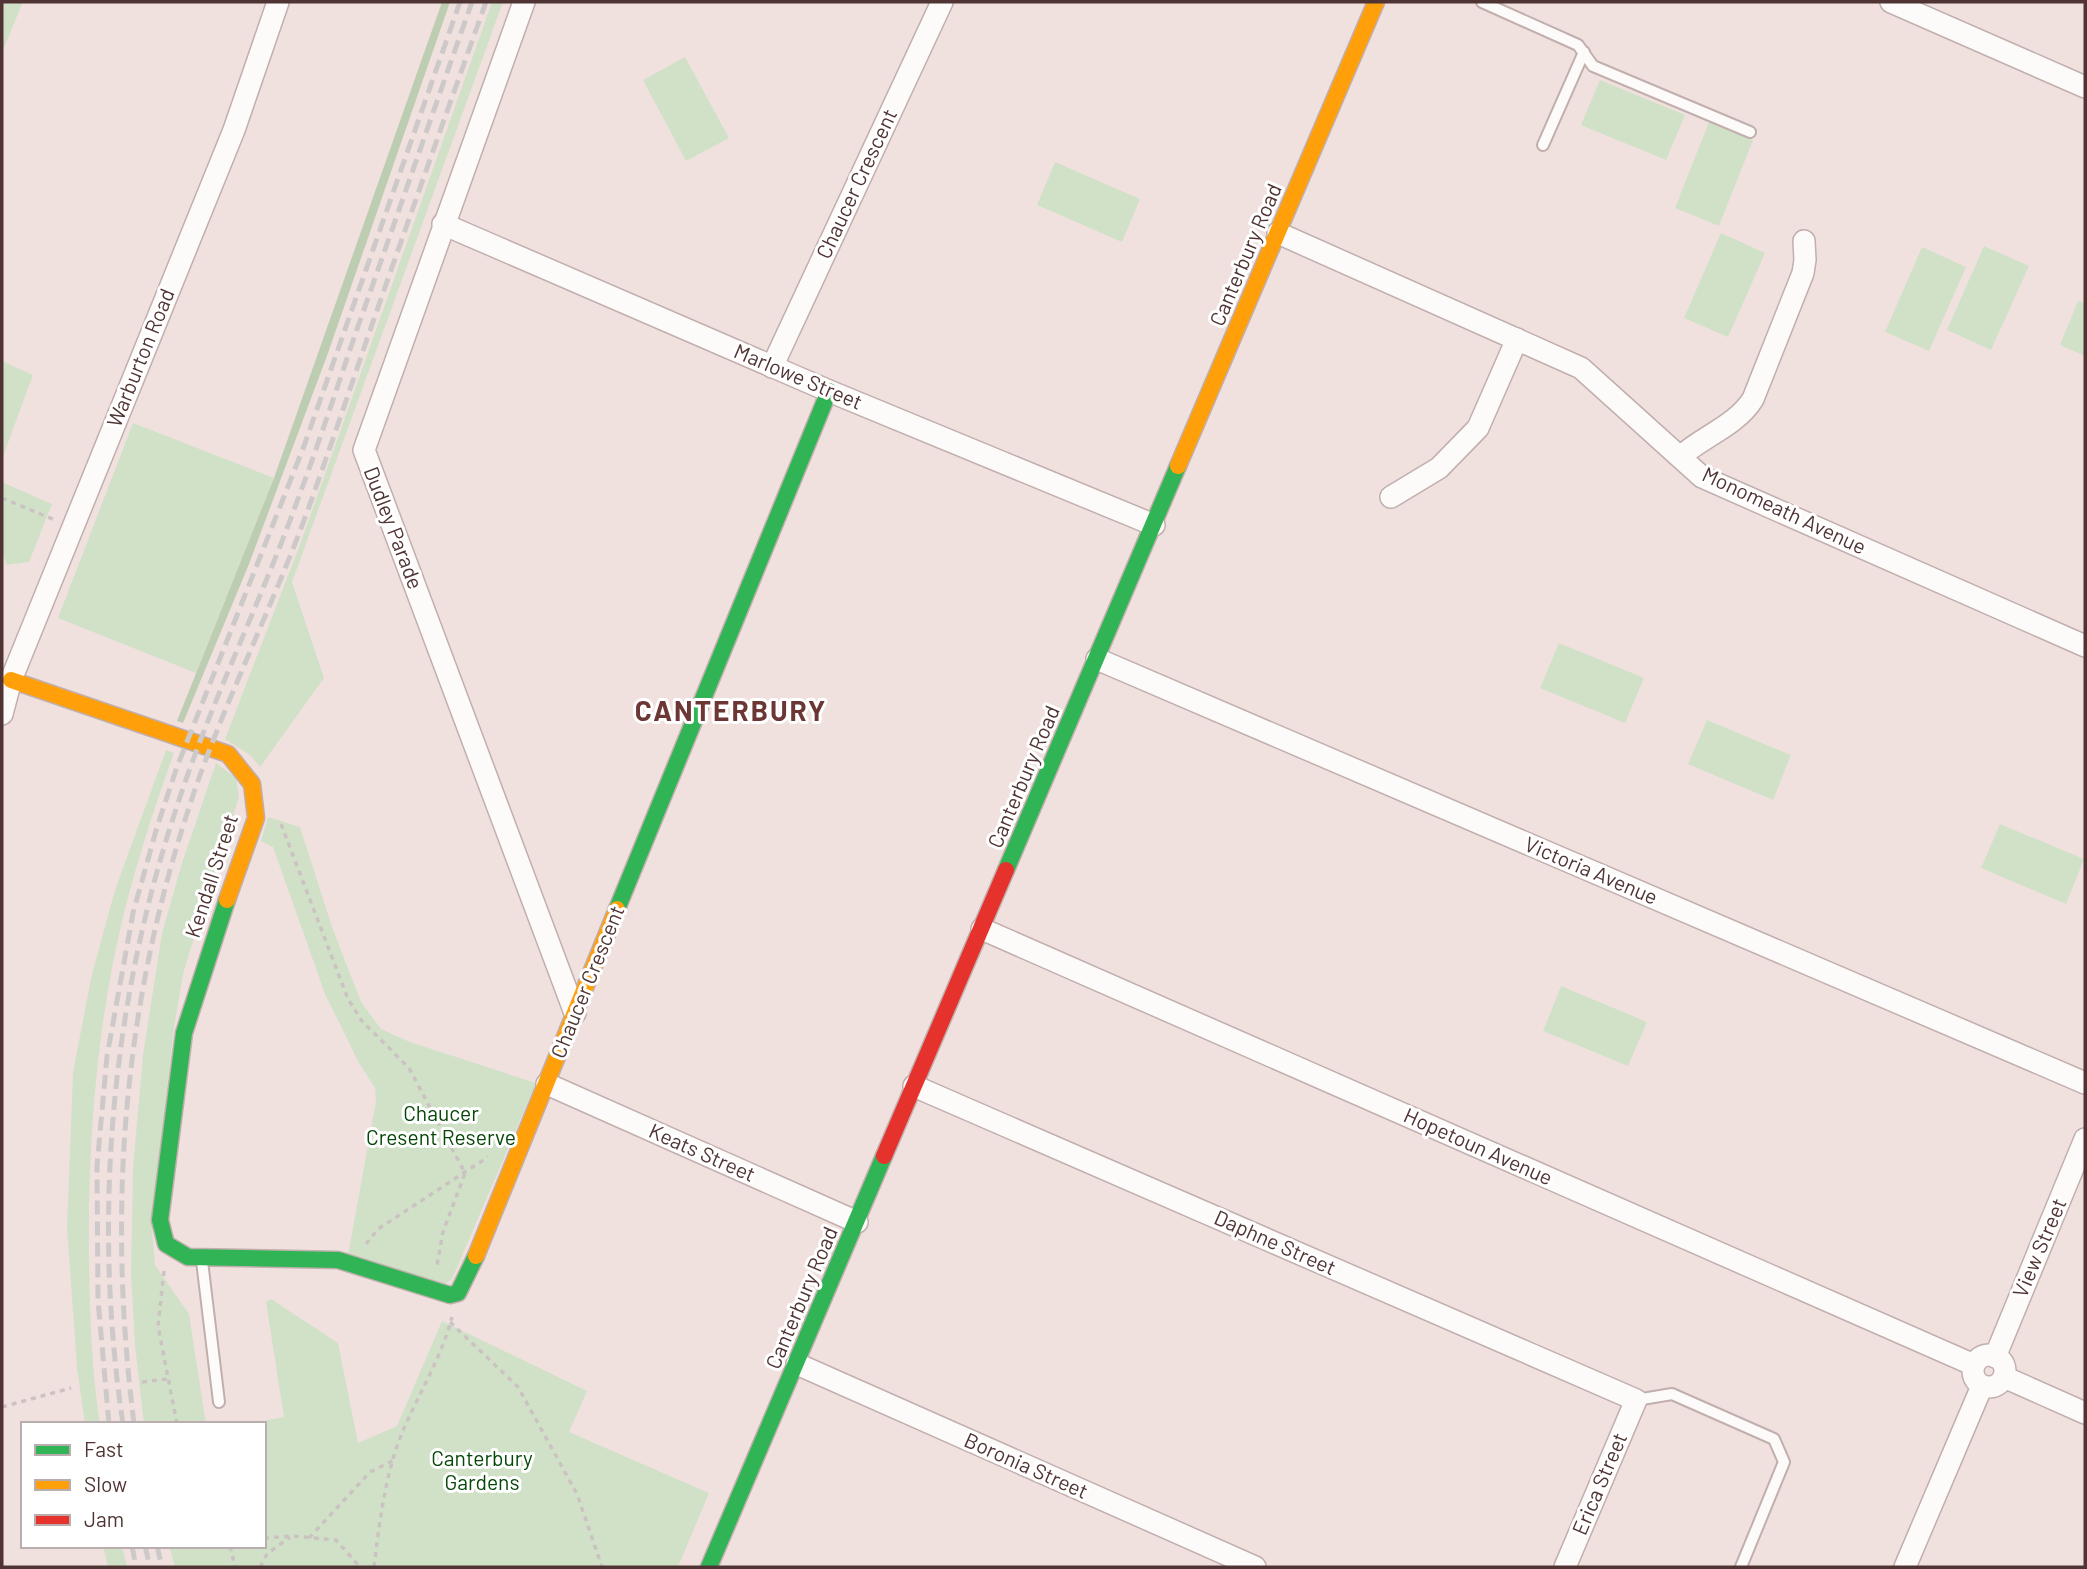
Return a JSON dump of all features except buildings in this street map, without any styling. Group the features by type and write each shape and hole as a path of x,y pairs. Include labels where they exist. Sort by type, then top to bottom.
{"street":[{"name":"Warburton Road","path":"2,713 11,680 234,130 278,2"},
{"name":"Dudley Parade","path":"524,2 364,450 575,1013"},
{"name":"Chaucer Crescent","path":"772,366 942,2"},
{"name":"Canterbury Road","path":"709,1567 1376,2"},
{"path":"1891,2 2085,87"},
{"name":"Marlowe Street","path":"443,224 829,391 1154,525"},
{"name":"Monomeath Avenue","path":"1278,233 1581,368 1702,477 2085,646"},
{"path":"1680,457 1736,418 1753,399 1803,273 1804,242"},
{"path":"1391,496 1438,468 1478,428 1517,339"},
{"name":"Chaucer Crescent","path":"458,1293 465,1282 547,1084 829,391"},
{"name":"Victoria Avenue","path":"1097,659 2085,1083"},
{"name":"Kendall Street","path":"11,680 228,754 252,784 256,818 184,1033 160,1220 166,1244"},
{"name":"Hopetoun Avenue","path":"982,929 1974,1365"},
{"name":"Keats Street","path":"547,1084 857,1222"},
{"name":"Daphne Street","path":"914,1086 1636,1400"},
{"name":"View Street","path":"1995,1357 2085,1139"},
{"path":"166,1244 188,1258 338,1260 450,1295 458,1293"},
{"path":"1980,1357 1995,1357 2004,1365 2004,1377 1993,1387 1982,1386 1973,1377 1974,1365 1980,1357"},
{"name":"Boronia Street","path":"797,1364 1255,1567"},
{"path":"2004,1377 2085,1413"},
{"path":"1905,1567 1982,1386"},
{"name":"Erica Street","path":"1565,1567 1636,1400"}],"lane":[{"path":"1482,2 1578,45 1593,66 1750,132"},
{"path":"1544,145 1584,52"},
{"path":"201,1258 219,1402"},
{"path":"1636,1400 1672,1394 1774,1439 1784,1462 1741,1567"}],"path":[{"path":"2,498 73,527"},
{"path":"278,817 348,999 362,1021 409,1068 465,1173 443,1232 436,1264 458,1293 438,1359 398,1445 380,1509 374,1567"},
{"path":"349,1264 378,1229 497,1151"},
{"path":"166,1244 158,1326 177,1422"},
{"path":"450,1322 518,1387 577,1494 602,1567"},
{"path":"142,1382 167,1379"},
{"path":"2,1407 71,1388"},
{"path":"309,1538 370,1472 394,1460"},
{"path":"260,1567 267,1554 292,1536"},
{"path":"266,1538 292,1536 336,1540 360,1567"},
{"path":"230,1548 235,1567"}],"green space":[{"path":"2,2 22,4 2,53"},
{"path":"442,2 450,2 328,353 249,564 183,723 177,721 274,478"},
{"path":"492,2 503,2 292,582 324,678 260,767 250,755 225,739 301,542"},
{"path":"685,57 729,138 686,161 643,80"},
{"path":"1600,80 1685,115 1666,160 1581,125"},
{"path":"1709,122 1753,140 1719,226 1675,208"},
{"path":"1055,162 1140,199 1122,242 1037,205"},
{"path":"1721,233 1765,253 1728,337 1684,318"},
{"path":"1984,246 2029,266 1991,350 1947,330"},
{"path":"1922,247 1966,267 1929,351 1885,332"},
{"path":"2078,301 2085,303 2085,356 2060,345"},
{"path":"2,361 33,375 2,459"},
{"path":"133,423 274,478 196,673 58,618"},
{"path":"2,482 52,504 29,562 6,565 2,547"},
{"path":"1559,643 1644,678 1625,723 1540,688"},
{"path":"1707,720 1791,755 1773,800 1688,764"},
{"path":"166,750 174,753 130,889 111,973 100,1043 93,1113 89,1219 92,1339 100,1422 85,1422 77,1368 67,1228 73,1072 92,974 115,890"},
{"path":"216,763 236,778 239,797 184,970 174,1027 152,1228 155,1265 189,1314 206,1422 144,1422 135,1346 131,1273 133,1168 143,1055 162,933 182,863"},
{"name":"Chaucer Cresent Reserve","path":"268,817 300,827 332,927 361,1002 381,1029 410,1042 536,1083 452,1279 445,1284 348,1255 376,1101 375,1088 359,1063 325,994 273,847 261,841"},
{"path":"2000,824 2084,859 2066,904 1981,868"},
{"path":"1561,986 1647,1022 1628,1066 1543,1031"},
{"name":"Canterbury Gardens","path":"271,1299 338,1343 358,1443 397,1426 442,1321 587,1391 569,1432 709,1493 678,1567 175,1567 170,1548 266,1548 266,1422 256,1422 284,1417 266,1302"},
{"path":"103,1548 122,1548 127,1567 108,1567"}],"railway":[{"path":"109,1422 98,1300 97,1166 107,1056 133,913 177,767 304,446 460,2"},
{"path":"123,1422 109,1268 109,1190 123,1034 136,957 154,881 201,738 271,570 303,485 472,2"},
{"path":"134,1422 122,1259 122,1177 138,1017 153,937 199,778 306,515 486,2"},
{"path":"132,1548 136,1567"},
{"path":"145,1548 150,1567"},
{"path":"157,1548 162,1567"}],"traffic: fast":[{"path":"617,909 829,391"},
{"path":"1006,870 1178,466"},
{"path":"227,900 184,1033 160,1220 166,1244 188,1257 338,1260 450,1295 458,1293 476,1256"},
{"path":"709,1567 884,1156"}],"traffic: slow":[{"path":"1178,466 1376,2"},
{"path":"11,680 228,754 252,784 256,818 227,900"},
{"path":"476,1256 617,909"}],"traffic: jam":[{"path":"884,1156 1006,870"}],"district":[{"name":"CANTERBURY","path":"731,711"}]}
